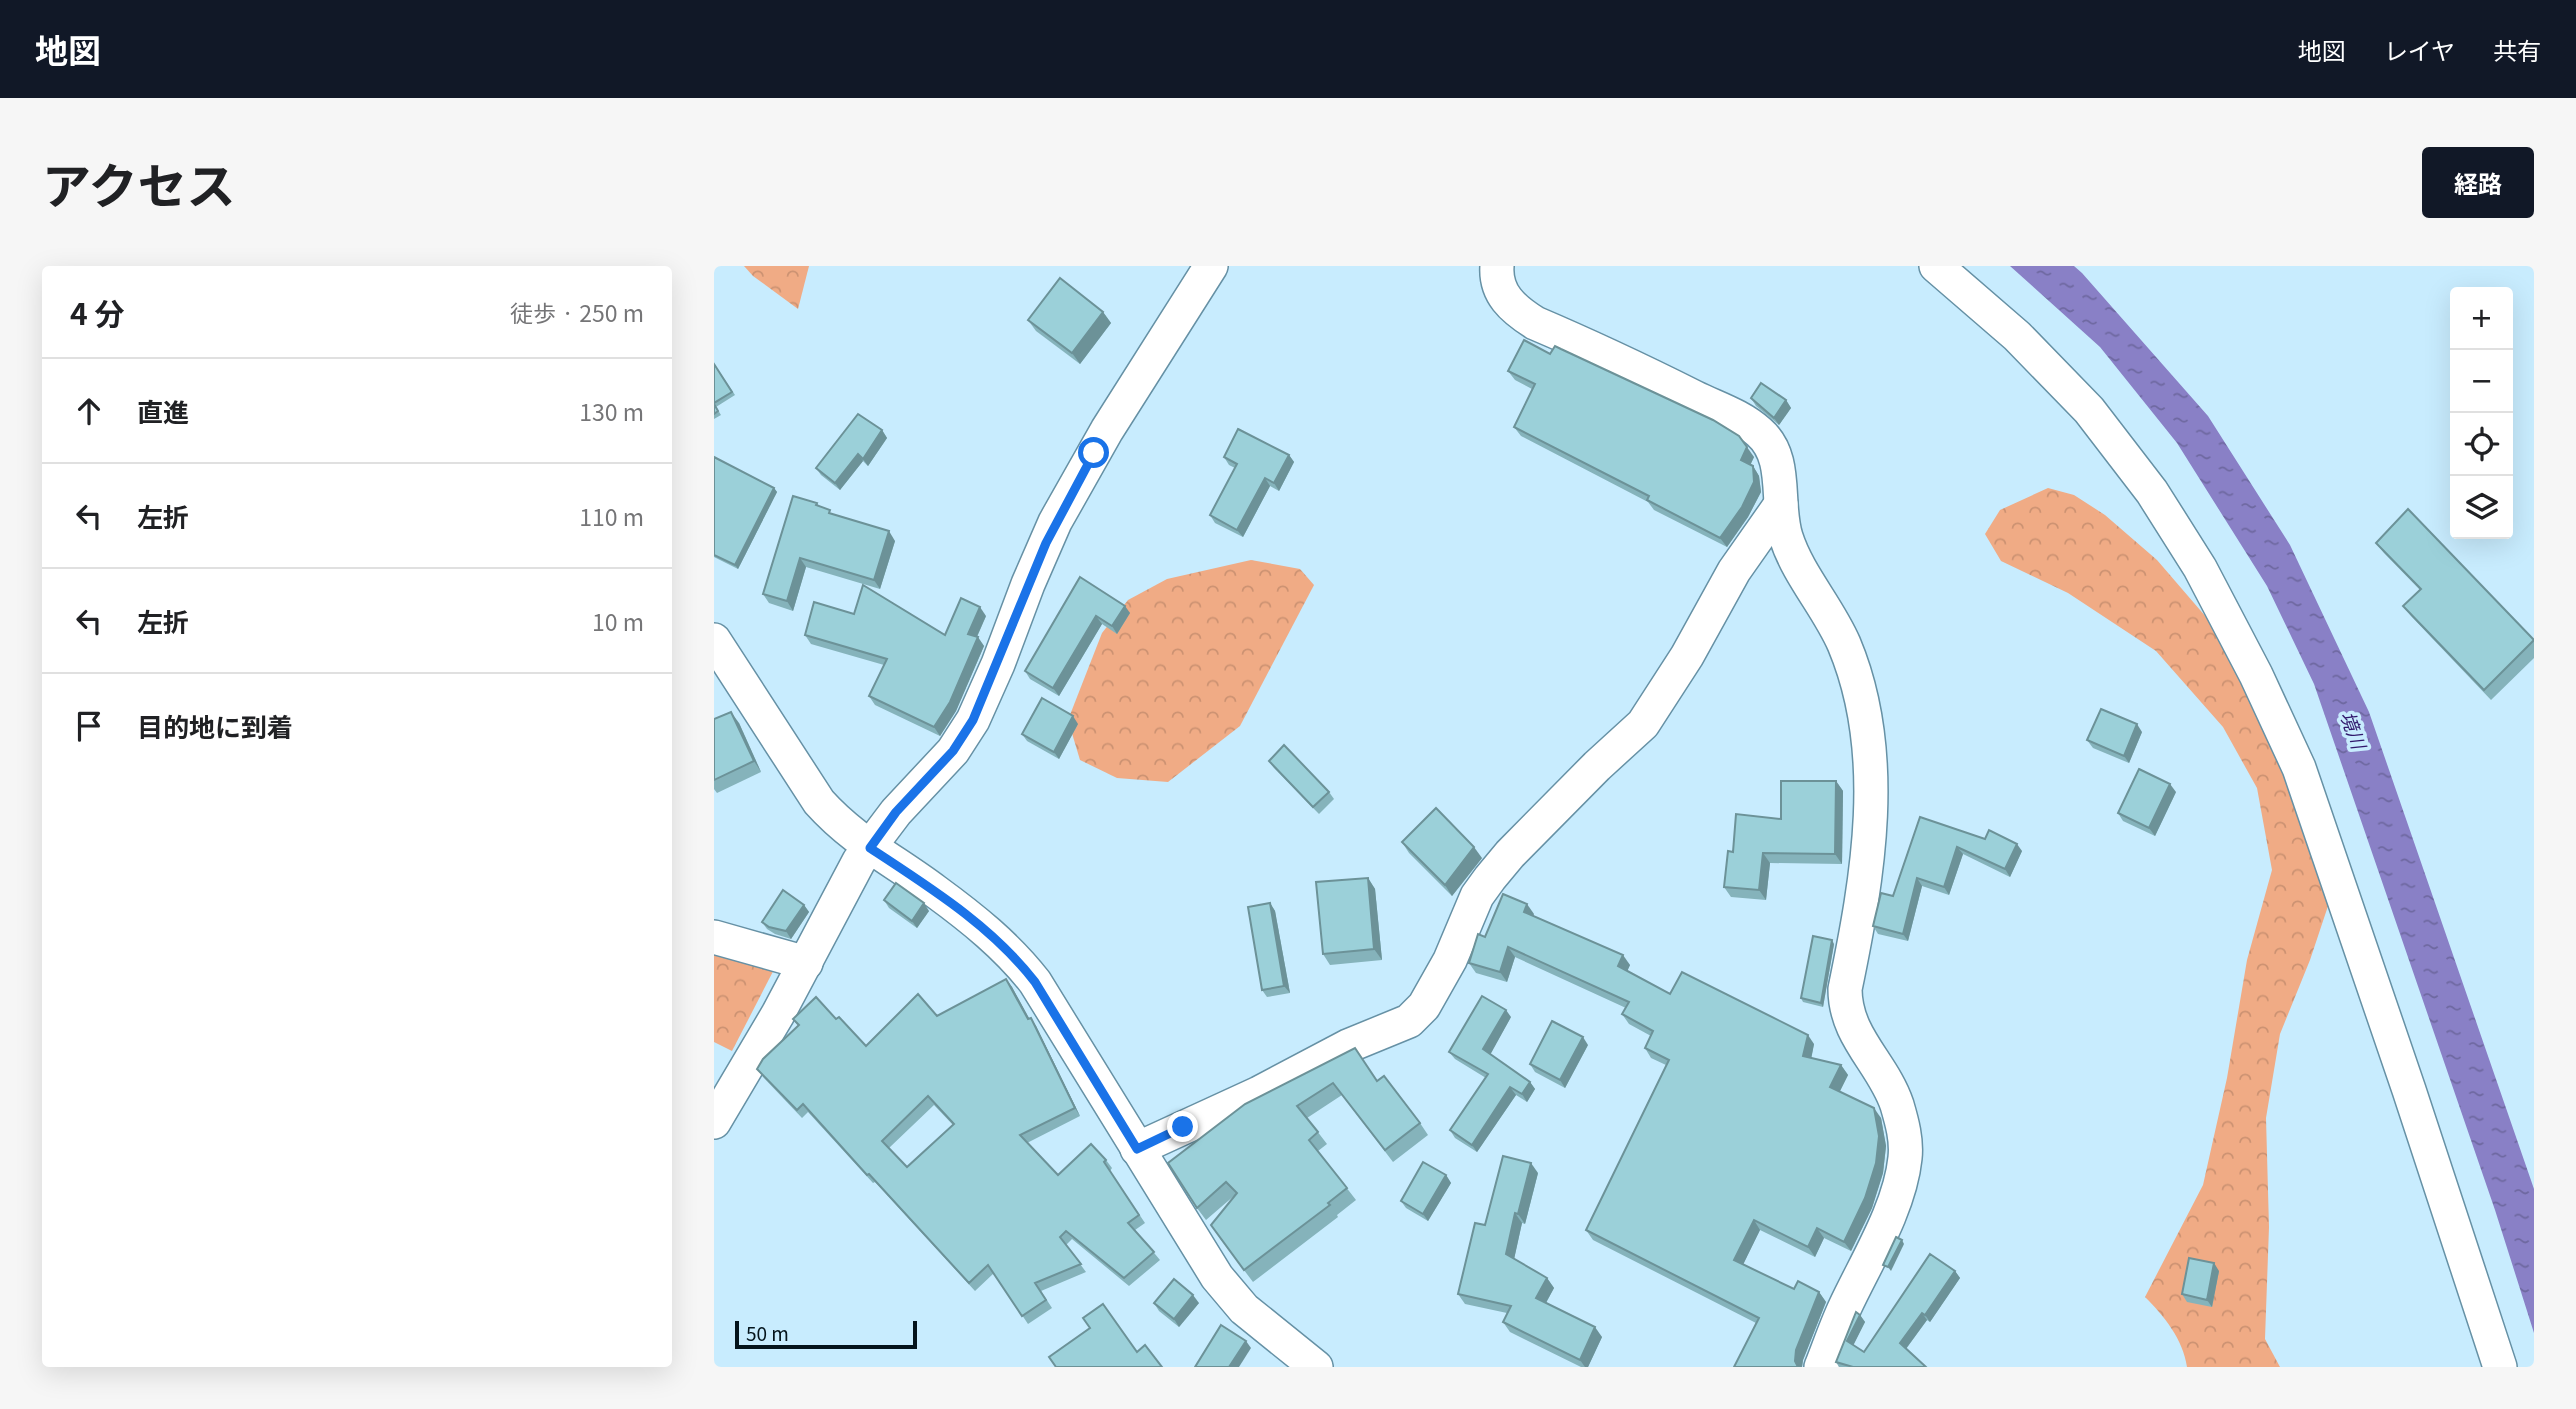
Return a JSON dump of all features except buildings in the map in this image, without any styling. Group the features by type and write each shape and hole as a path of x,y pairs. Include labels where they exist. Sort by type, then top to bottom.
{"street":[{"path":"714,1122 806,963 859,861 896,812 953,751 973,720 1055,522 1108,430 1211,266"},
{"path":"1497,266 1504,299 1535,323 1727,411 1761,433 1773,450 1779,467 1786,537 1844,646 1863,709 1869,758 1870,813 1866,871 1845,989 1845,1007 1860,1042 1893,1094 1903,1125 1905,1156 1899,1183 1882,1229 1821,1367"},
{"path":"1936,266 2017,336 2088,410 2152,492 2200,568 2256,675 2299,768 2418,1115 2500,1367"},
{"path":"1137,1149 1259,1093 1348,1046 1409,1021 1424,1006 1450,960 1478,896 1490,878 1510,854 1597,766 1643,724 1688,656 1734,571 1781,504"},
{"path":"714,640 819,802 839,824 934,890 995,938 1018,961 1035,982 1217,1277 1244,1309 1316,1367"},
{"path":"714,937 806,963"}],"green space":[{"path":"744,266 809,266 798,309 753,276"},
{"path":"2048,488 2074,495 2105,515 2157,560 2256,675 2337,879 2310,960 2280,1034 2266,1118 2269,1227 2265,1339 2280,1367 2187,1367 2172,1329 2145,1297 2203,1185 2227,1078 2247,960 2272,870 2257,788 2223,727 2156,651 2068,593 2001,561 1985,534 2000,510"},
{"path":"1251,560 1300,569 1314,585 1240,726 1168,782 1117,778 1080,760 1068,720 1102,633 1128,600 1167,579"},
{"path":"714,937 781,956 732,1051 714,1042"}],"water":[{"name":"境川","path":"2010,266 2074,266 2082,273 2208,416 2290,545 2369,712 2534,1189 2534,1333 2495,1210 2314,684 2267,586 2177,443 2100,347"}],"route":[{"path":"1094,453 1055,522 973,720 953,751 896,812 870,848 934,890 995,938 1018,961 1035,982 1137,1149 1183,1127"}]}
